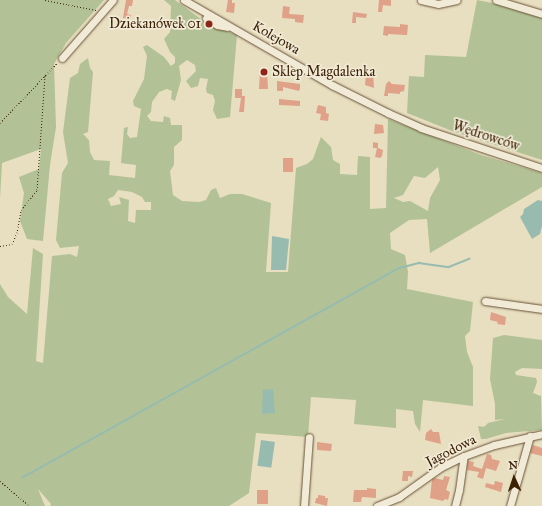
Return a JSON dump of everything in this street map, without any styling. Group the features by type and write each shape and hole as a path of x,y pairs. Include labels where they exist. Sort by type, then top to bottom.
{"street":[{"path":"62,58 113,0"},
{"path":"421,0 438,4 457,0"},
{"path":"496,0 542,14"},
{"name":"Kolejowa","path":"187,2 339,89 421,128"},
{"name":"Wędrowców","path":"421,128 542,168"},
{"path":"485,301 542,309"},
{"name":"Jagodowa","path":"377,506 399,497 435,471 464,456 494,445 542,434"},
{"path":"510,506 530,436"},
{"path":"304,506 309,437"},
{"path":"455,506 464,456"}],"path":[{"path":"45,0 84,9 102,11"},
{"path":"0,123 62,58"},
{"path":"0,246 12,244 17,233 22,210 37,190 45,75"},
{"path":"0,481 30,506"}],"green space":[{"path":"0,0 104,0 66,43 54,64 56,127 50,165 43,241 27,239 20,221 24,193 19,177 39,169 41,149 2,163 0,199"},
{"path":"164,0 175,0 209,25 237,35 230,117 217,119 213,110 215,101 213,95 207,93 206,89 208,79 200,78 198,86 191,88 186,81 196,71 195,65 187,60 179,66 181,80 175,101 171,99 172,91 167,89 159,92 152,102 151,112 147,116 151,121 163,122 164,116 170,118 171,125 182,125 182,140 174,147 174,165 170,171 173,195 182,201 199,202 206,200 211,190 216,188 220,198 230,194 242,194 271,203 266,272 288,272 296,168 307,164 313,159 321,137 331,147 333,160 340,164 340,174 357,175 358,156 370,157 370,209 386,208 388,119 481,155 542,173 542,187 430,253 427,219 409,220 390,233 391,249 405,255 408,272 407,289 473,302 470,331 465,336 467,352 473,367 473,406 423,400 420,432 415,424 413,411 396,409 396,428 354,424 356,400 311,397 308,437 256,433 249,493 229,506 50,506 51,504 38,489 45,506 0,506 0,284 8,297 27,314 33,248 43,254 36,361 43,363 52,256 70,254 77,257 79,246 60,248 56,240 62,173 68,163 63,132 70,78 78,73 80,64 88,58 90,68 93,72 88,132 83,134 89,140 90,152 94,160 110,161 109,175 135,178 136,165 121,163 124,128 128,127 127,134 130,138 137,137 141,109 134,106 133,101 144,79 147,56 143,47 147,45 164,57 171,66 175,63 175,57 170,52 164,39 170,32 171,6","holes":["438,167 440,180 430,198 428,211 410,201 403,202 394,198 403,195 414,176 425,178","118,190 132,192 142,197 145,202 151,202 151,210 136,210 135,223 128,221 129,200 119,197 121,204 111,206 108,199 114,196"]},
{"path":"477,0 507,6 542,17 542,160 452,131 407,113 409,76 424,77 425,55 466,57"},
{"path":"504,335 542,340 542,369 522,368 515,372 516,375 536,378 537,382 533,393 541,396 542,430 506,433 481,439 478,426 484,427 488,423 505,419 495,420 495,404 490,379 493,338"}],"water":[{"path":"538,200 542,201 542,226 540,234 532,239 520,217 523,214 524,209"},
{"path":"272,236 289,239 286,270 271,270"},
{"path":"273,389 275,413 262,414 263,390"},
{"path":"261,440 275,442 271,468 257,466"}],"building":[{"path":"126,0 133,0 132,6 129,6 127,14 131,15 130,19 123,18"},
{"path":"228,0 232,0 232,3 235,3 234,13 226,12"},
{"path":"379,0 391,0 391,6 383,5 382,12 378,12"},
{"path":"283,6 290,7 289,14 304,15 303,23 295,22 295,19 282,18"},
{"path":"353,12 367,14 366,18 356,17 356,23 352,23"},
{"path":"400,24 408,25 407,35 383,35 384,26 400,27"},
{"path":"260,70 267,71 268,89 259,89"},
{"path":"366,73 373,73 374,88 365,85"},
{"path":"277,81 300,84 299,91 283,87 283,91 277,91"},
{"path":"389,81 392,84 405,85 404,91 400,92 400,94 388,93 388,96 384,96 386,84"},
{"path":"235,89 242,89 242,96 245,96 244,112 239,112 241,98 235,98"},
{"path":"279,99 300,101 300,106 279,105"},
{"path":"318,105 326,107 326,113 329,114 328,121 320,120 321,114 316,113"},
{"path":"375,124 383,125 384,133 374,134"},
{"path":"373,142 378,143 378,148 383,150 380,158 375,157 377,148 373,148"},
{"path":"283,158 293,158 293,172 283,172"},
{"path":"491,312 506,317 505,325 497,324 498,322 490,320"},
{"path":"431,429 433,432 439,432 441,444 425,440 426,433"},
{"path":"317,442 332,444 331,451 317,450"},
{"path":"533,445 542,448 542,456 530,453"},
{"path":"487,454 491,455 492,459 500,461 496,471 486,468 483,479 477,477 479,472 467,470 468,461 474,462 473,466 482,469"},
{"path":"403,471 413,471 412,477 408,476 408,481 402,481"},
{"path":"444,476 450,477 446,490 450,492 448,500 445,499 443,501 430,498 432,479 435,478 443,480"},
{"path":"495,481 503,483 501,492 485,487 486,483 494,485"},
{"path":"367,488 376,489 376,498 362,497 361,502 353,502 354,490 367,490"},
{"path":"257,490 268,490 268,504 257,504"},
{"path":"318,495 328,498 327,506 315,503"}],"waterway":[{"path":"22,478 400,268 419,263 449,267 469,259"}],"place":[{"name":"Dziekanówek 01","path":"209,24"},
{"name":"Sklep Magdalenka","path":"264,72"}]}
